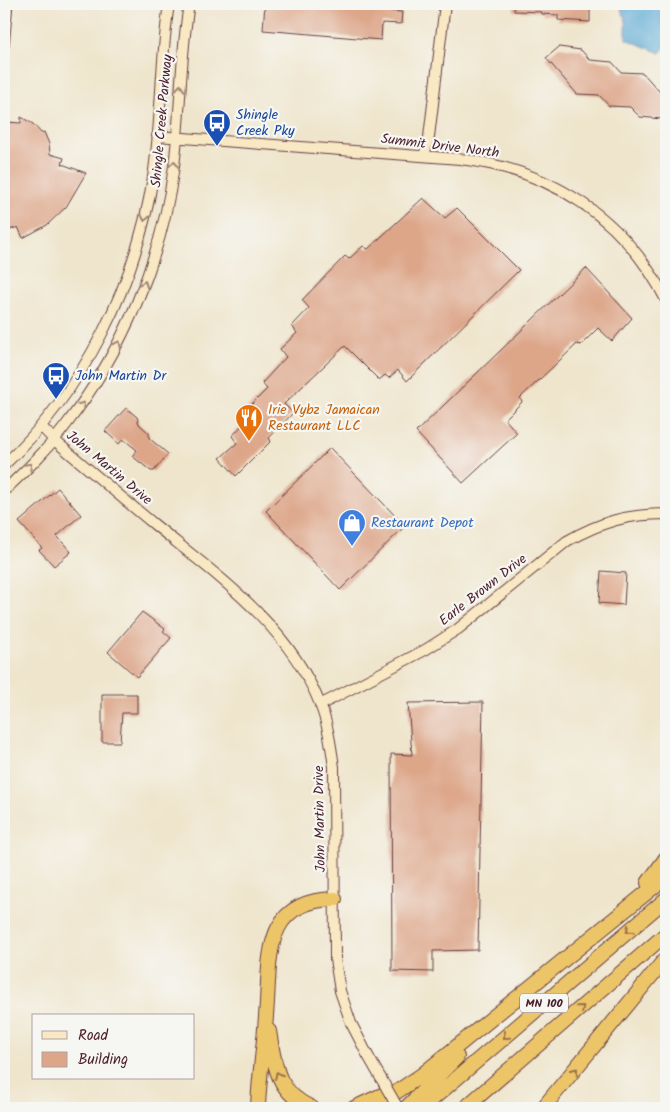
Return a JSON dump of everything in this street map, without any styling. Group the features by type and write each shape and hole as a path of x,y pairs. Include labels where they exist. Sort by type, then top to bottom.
{"highway":[{"path":"624,911 657,873 666,858"},
{"path":"374,1108 423,1074 666,877"},
{"path":"258,1108 270,945 279,925 290,913 308,902 335,899"},
{"name":"MN 100","path":"422,1108 666,899"},
{"name":"MN 100","path":"465,1108 666,934"},
{"path":"544,1108 666,958"},
{"path":"406,1108 520,996"},
{"path":"266,1018 277,1075 292,1096 312,1108"},
{"path":"354,1108 423,1074"}],"street":[{"name":"Shingle Creek Parkway","path":"4,465 41,426 68,390 90,356 127,278 145,218 153,177 158,136 162,52 169,4"},
{"name":"Shingle Creek Parkway","path":"4,491 53,440 89,395 112,357 144,285 161,231 171,187 177,136 182,54 189,4"},
{"path":"424,156 429,137 445,4"},
{"name":"Summit Drive North","path":"158,136 424,156 497,165 525,173 554,185 603,219 629,244 650,271 666,300"},
{"name":"John Martin Drive","path":"41,426 53,440 259,612 290,648 320,705 329,736 334,767 335,959 340,991 351,1023 398,1108"},
{"name":"Earle Brown Drive","path":"320,705 434,645 458,629 567,541 610,520 666,514"}],"water":[{"path":"619,4 666,4 666,46 660,53 626,39 626,21"}],"building":[{"path":"4,4 13,4 9,47 4,47"},
{"path":"265,4 294,4 402,12 401,24 382,23 381,40 263,30"},
{"path":"514,4 590,4 590,22 558,20 558,15 542,14 542,12 514,11"},
{"path":"559,47 581,50 590,60 612,62 621,72 643,73 666,99 666,115 662,119 640,117 630,107 609,106 599,95 577,94 546,58"},
{"path":"21,117 33,124 41,133 44,132 49,144 50,154 64,158 62,164 86,173 66,207 47,225 23,238 18,227 4,232 4,122 21,123"},
{"path":"423,198 445,218 457,208 519,270 407,381 398,370 389,378 385,375 379,380 345,346 284,404 293,413 269,438 271,441 236,476 220,458 237,443 232,436 249,418 244,412 267,389 262,383 286,357 280,349 297,333 292,326 309,308 302,300 345,256 349,259 363,246 368,249"},
{"path":"586,268 632,318 612,341 598,328 581,345 577,344 520,398 522,402 505,419 517,433 463,483 416,432"},
{"path":"126,408 137,417 139,424 149,433 149,438 168,454 154,471 151,471 132,456 137,450 123,439 119,444 105,431"},
{"path":"330,448 405,526 340,590 266,511"},
{"path":"58,488 81,515 57,536 71,552 54,566 39,550 42,548 19,522"},
{"path":"601,571 626,573 624,605 599,603"},
{"path":"142,612 165,629 163,631 171,638 137,677 108,652"},
{"path":"102,694 137,694 137,713 122,713 120,742 102,742"},
{"path":"483,702 478,950 433,951 433,972 392,971 391,754 412,755 408,703"}],"place":[{"name":"Shingle Creek Pky","path":"217,147"},
{"name":"John Martin Dr","path":"56,400"},
{"name":"Irie Vybz Jamaican Restaurant LLC","path":"249,442"},
{"name":"Restaurant Depot","path":"352,547"}]}
